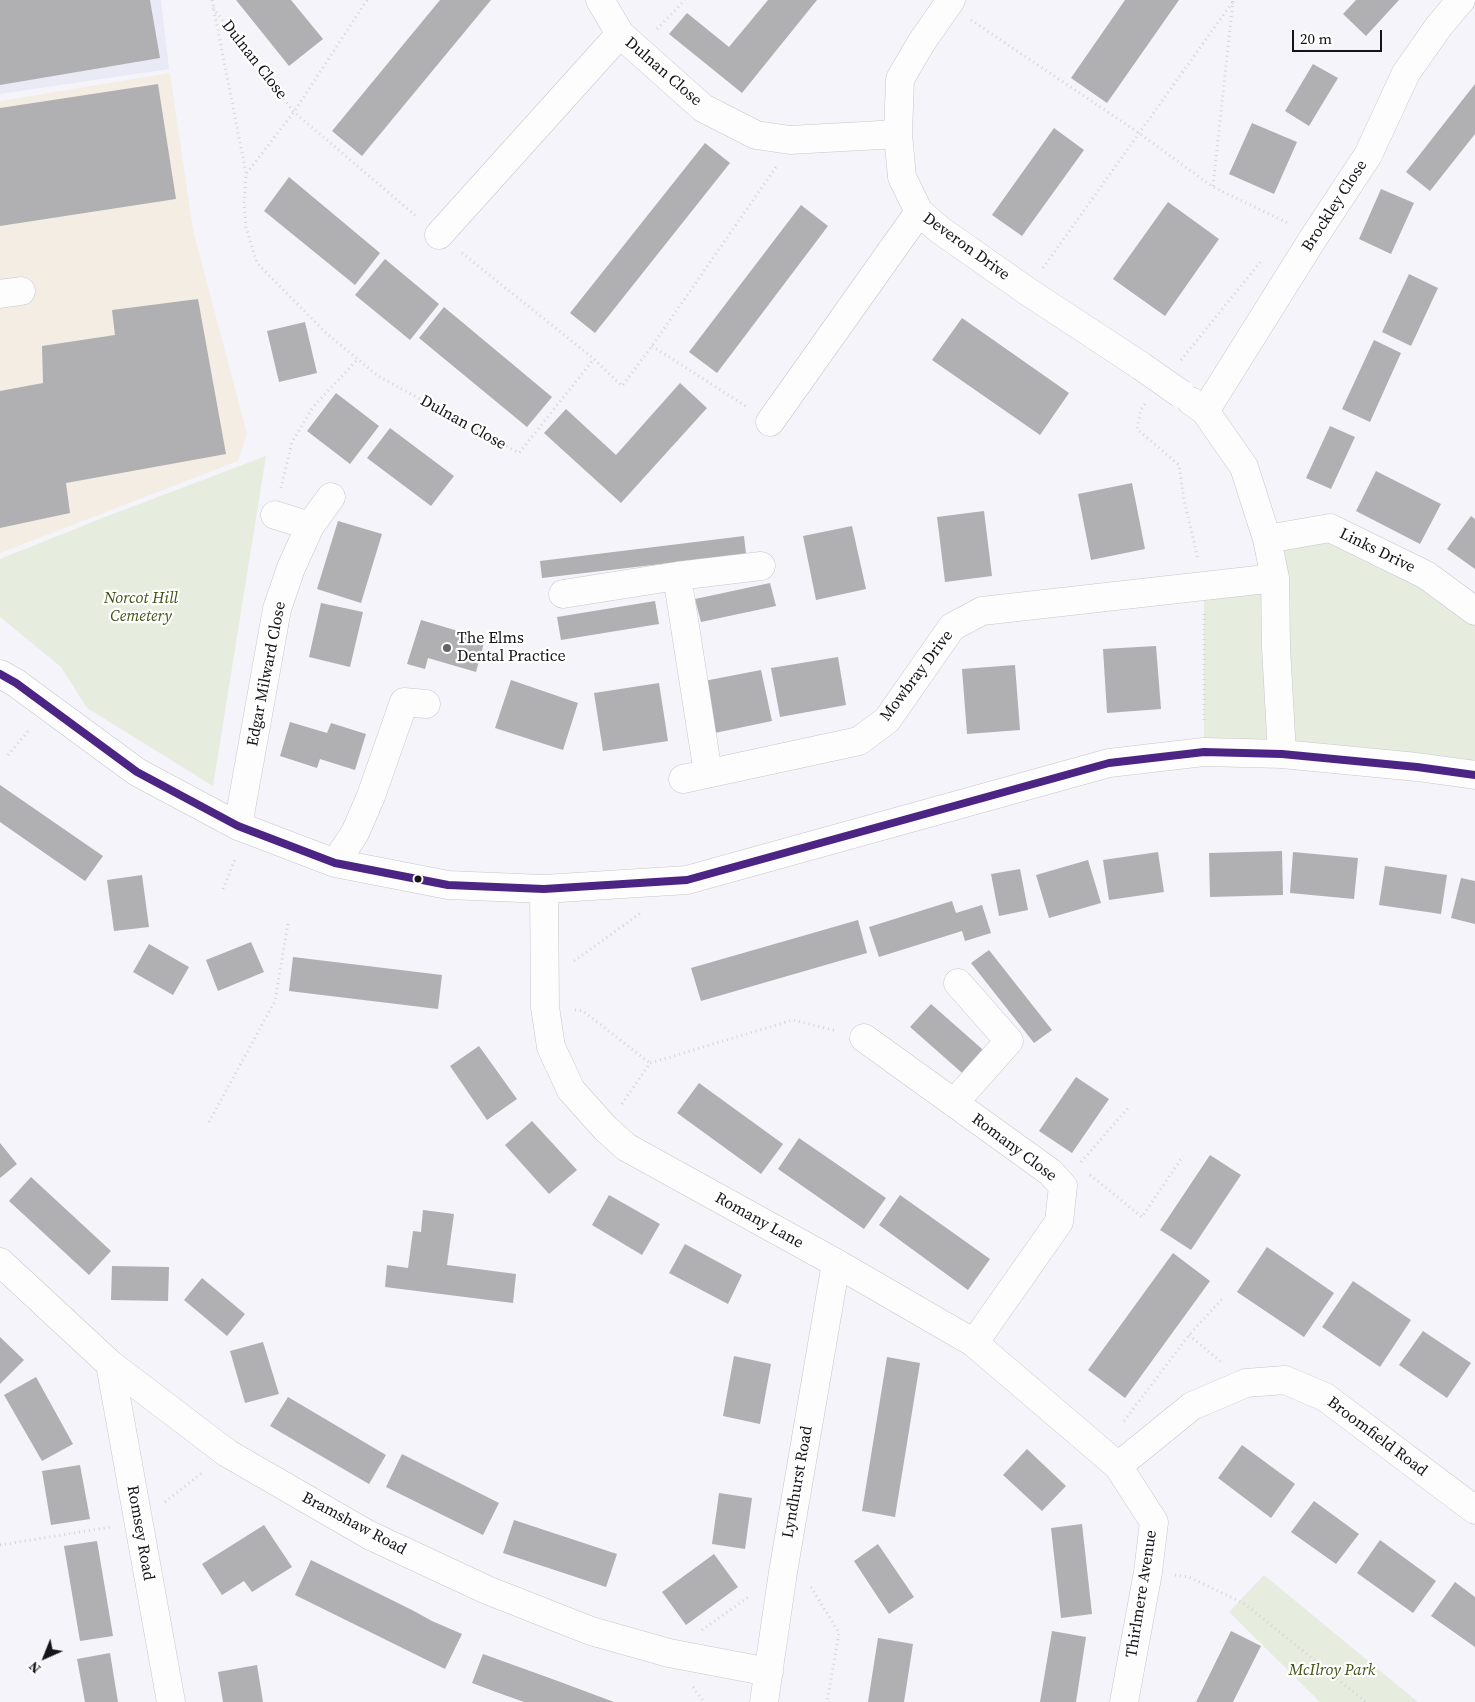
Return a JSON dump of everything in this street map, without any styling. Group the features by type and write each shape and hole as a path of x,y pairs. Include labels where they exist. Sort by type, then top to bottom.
{"street":[{"name":"Dulnan Close","path":"600,0 629,42 703,108 756,135 790,140 898,134"},
{"name":"Brockley Close","path":"1205,410 1368,155 1406,73 1439,26 1461,0"},
{"name":"Deveron Drive","path":"957,8 922,43 900,79 898,134 902,177 919,212 940,230 1027,291 1142,366 1205,410"},
{"name":"Dulnan Close","path":"439,235 629,42"},
{"path":"770,422 919,212"},
{"path":"1205,410 1244,467 1267,539 1275,578 1276,647 1282,754"},
{"name":"Edgar Milward Close","path":"238,826 277,609 310,526 331,496"},
{"path":"275,515 310,526"},
{"name":"Links Drive","path":"1267,539 1330,528 1426,575 1475,611"},
{"path":"563,594 677,576 761,566"},
{"name":"Mowbray Drive","path":"677,576 695,776 860,741 887,720 952,628 982,611 1275,578"},
{"path":"0,674 16,683 137,772 238,826 335,863 448,885 544,889 687,880 1109,763 1204,752 1282,754 1417,767 1475,775"},
{"path":"335,863 355,833 371,796 404,702 426,704"},
{"name":"Romany Lane","path":"544,889 545,1006 551,1047 571,1090 606,1130 626,1147 836,1263 974,1343 1110,1459"},
{"path":"954,1103 1009,1041 958,983"},
{"name":"Romany Close","path":"864,1038 1050,1172 1070,1176 1059,1222 974,1343"},
{"name":"Bramshaw Road","path":"0,1262 110,1364 227,1453 369,1536 487,1590 591,1630 670,1653 769,1672"},
{"name":"Lyndhurst Road","path":"764,1702 787,1548 836,1263"},
{"name":"Romsey Road","path":"110,1364 171,1702"},
{"name":"Broomfield Road","path":"1110,1459 1192,1406 1246,1383 1285,1380 1325,1397 1475,1510"},
{"name":"Thirlmere Avenue","path":"1110,1459 1154,1522 1148,1572 1124,1702"}],"path":[{"path":"212,0 246,174"},
{"name":"Dulnan Close","path":"367,0 294,112 246,174 244,203 246,227 258,263 325,332 378,376 519,453 594,359"},
{"path":"629,42 685,0"},
{"path":"1213,187 1234,0"},
{"path":"1027,291 1234,0"},
{"name":"Dulnan Close","path":"213,8 294,112 439,235"},
{"path":"957,8 1139,133 1213,187 1291,225 1305,229 1314,237"},
{"path":"439,235 594,359 622,386 652,346 786,152 790,140"},
{"path":"1178,363 1266,256"},
{"path":"652,346 770,422"},
{"path":"1147,401 1141,409 1137,430 1179,465 1184,500 1204,586 1204,752"},
{"path":"8,755 34,724"},
{"path":"223,889 236,855"},
{"path":"574,961 647,909"},
{"path":"209,1122 274,1001 288,922"},
{"path":"583,1012 650,1063"},
{"path":"618,1110 650,1063 793,1020 864,1038"},
{"path":"1128,1107 1070,1176 1142,1217 1183,1156"},
{"path":"1110,1459 1189,1335 1222,1299"},
{"path":"1189,1335 1246,1383"},
{"path":"787,1548 839,1633 827,1702"},
{"path":"1148,1572 1189,1577 1245,1604 1366,1702"}],"shaded area":[{"path":"0,0 161,0 169,69 0,94"},
{"path":"170,73 193,230 247,434 238,461 0,553 0,101"}],"green space":[{"name":"Norcot Hill Cemetery","path":"266,456 213,786 87,708 61,667 0,617 0,559"},
{"path":"1330,528 1475,611 1475,775 1204,752 1204,586 1275,578 1267,539"},
{"name":"McIlroy Park","path":"1264,1575 1418,1702 1320,1702 1229,1612"}],"building":[{"path":"0,0 150,0 160,58 0,85"},
{"path":"236,0 291,0 323,39 289,66"},
{"path":"440,0 491,0 362,156 332,131"},
{"path":"768,0 817,0 742,93 669,34 687,13 729,47"},
{"path":"1125,0 1179,0 1107,103 1071,78"},
{"path":"1356,0 1399,0 1366,36 1343,14"},
{"path":"1313,64 1338,78 1309,126 1285,111"},
{"path":"158,84 176,199 0,226 0,108"},
{"path":"1475,84 1475,134 1430,191 1406,172"},
{"path":"1252,123 1297,142 1274,194 1229,174"},
{"path":"1054,128 1084,150 1022,236 992,215"},
{"path":"705,143 730,163 595,333 570,313"},
{"path":"289,177 380,253 355,285 264,211"},
{"path":"1381,189 1414,203 1391,254 1359,239"},
{"path":"1168,202 1219,239 1165,316 1113,279"},
{"path":"801,205 828,226 717,373 689,352"},
{"path":"385,259 439,304 410,340 355,295"},
{"path":"1409,274 1438,288 1411,346 1382,332"},
{"path":"198,299 226,454 66,483 70,513 0,528 0,391 43,383 42,346 115,335 112,310"},
{"path":"444,307 552,397 527,427 419,338"},
{"path":"962,318 1069,393 1040,435 932,360"},
{"path":"305,322 317,373 279,382 267,331"},
{"path":"1374,340 1401,353 1370,422 1342,409"},
{"path":"680,383 707,408 621,503 544,433 566,409 616,455"},
{"path":"336,393 379,426 350,464 307,431"},
{"path":"1330,426 1355,437 1331,489 1306,478"},
{"path":"390,428 454,476 431,506 367,458"},
{"path":"1376,471 1441,504 1420,544 1356,511"},
{"path":"1132,483 1145,549 1091,560 1078,494"},
{"path":"984,511 992,576 945,582 937,517"},
{"path":"1471,516 1475,519 1475,569 1447,549"},
{"path":"338,521 382,534 361,603 317,589"},
{"path":"852,526 866,589 816,600 803,536"},
{"path":"744,536 746,554 542,578 540,561"},
{"path":"770,583 776,606 701,622 695,599"},
{"path":"655,601 659,624 561,640 557,617"},
{"path":"321,603 363,612 350,667 309,657"},
{"name":"The Elms Dental Practice","path":"421,620 485,639 476,672 428,658 425,669 407,664"},
{"path":"1156,646 1161,709 1107,713 1103,649"},
{"path":"838,657 846,705 780,717 771,668"},
{"path":"1015,665 1020,730 967,734 962,669"},
{"path":"761,670 772,721 710,734 699,682"},
{"path":"511,680 578,703 563,750 495,728"},
{"path":"659,683 668,741 603,751 594,693"},
{"path":"290,722 327,733 331,723 366,734 355,770 320,759 317,768 280,756"},
{"path":"0,785 103,856 85,881 0,822"},
{"path":"1282,851 1283,895 1210,897 1209,853"},
{"path":"1158,852 1164,892 1109,900 1103,860"},
{"path":"1293,852 1358,858 1354,899 1290,893"},
{"path":"1088,860 1101,903 1049,918 1036,875"},
{"path":"1385,866 1447,875 1441,914 1379,905"},
{"path":"1020,869 1028,910 999,916 991,874"},
{"path":"142,875 149,927 114,931 107,880"},
{"path":"1461,878 1475,881 1475,924 1451,918"},
{"path":"952,901 956,913 982,905 991,933 965,941 962,931 879,957 869,927"},
{"path":"858,920 867,953 701,1001 691,968"},
{"path":"251,942 264,972 218,991 206,960"},
{"path":"149,944 189,967 173,995 133,972"},
{"path":"989,950 1052,1030 1034,1043 971,963"},
{"path":"293,957 442,975 438,1009 289,991"},
{"path":"931,1004 990,1056 969,1079 910,1027"},
{"path":"479,1046 517,1099 487,1120 450,1066"},
{"path":"1076,1077 1109,1099 1072,1153 1039,1131"},
{"path":"699,1083 783,1144 761,1174 677,1113"},
{"path":"532,1121 577,1170 549,1194 505,1145"},
{"path":"799,1138 886,1198 864,1229 778,1169"},
{"path":"0,1143 17,1164 0,1178"},
{"path":"1210,1155 1241,1175 1191,1250 1160,1230"},
{"path":"31,1177 111,1251 89,1275 9,1201"},
{"path":"609,1195 660,1224 642,1255 592,1225"},
{"path":"900,1195 990,1259 968,1290 879,1225"},
{"path":"423,1210 454,1214 447,1265 516,1274 513,1303 385,1287 387,1265 408,1268 413,1231 421,1232"},
{"path":"685,1244 742,1275 728,1304 669,1273"},
{"path":"1267,1247 1334,1293 1304,1337 1237,1292"},
{"path":"1173,1253 1210,1281 1125,1398 1088,1370"},
{"path":"112,1266 169,1267 168,1301 111,1300"},
{"path":"202,1278 245,1314 227,1336 184,1300"},
{"path":"1353,1281 1411,1320 1380,1367 1322,1327"},
{"path":"1423,1331 1471,1363 1447,1398 1399,1365"},
{"path":"0,1337 24,1360 0,1384"},
{"path":"263,1342 279,1394 245,1403 230,1351"},
{"path":"734,1356 771,1364 760,1424 723,1416"},
{"path":"887,1357 920,1363 895,1517 862,1511"},
{"path":"36,1377 73,1444 42,1461 4,1395"},
{"path":"288,1397 386,1455 369,1484 270,1426"},
{"path":"1242,1445 1295,1484 1271,1518 1218,1478"},
{"path":"1027,1449 1066,1486 1042,1511 1003,1475"},
{"path":"402,1454 499,1503 483,1535 386,1487"},
{"path":"80,1465 90,1519 51,1525 42,1471"},
{"path":"719,1493 752,1498 745,1549 712,1544"},
{"path":"1314,1501 1359,1534 1336,1564 1291,1532"},
{"path":"514,1520 617,1554 606,1587 503,1553"},
{"path":"1082,1524 1092,1614 1061,1618 1051,1528"},
{"path":"264,1525 292,1567 252,1592 244,1581 222,1595 202,1564"},
{"path":"1380,1540 1436,1581 1413,1613 1357,1573"},
{"path":"97,1541 113,1636 80,1641 64,1546"},
{"path":"878,1544 914,1597 889,1614 854,1561"},
{"path":"714,1554 738,1587 686,1625 662,1592"},
{"path":"311,1560 432,1621 462,1634 445,1669 295,1595"},
{"path":"1455,1582 1475,1597 1475,1647 1431,1616"},
{"path":"1052,1631 1086,1637 1076,1702 1040,1702"},
{"path":"1231,1631 1261,1646 1233,1702 1196,1702"},
{"path":"878,1638 913,1644 904,1702 868,1702"},
{"path":"110,1653 118,1702 85,1702 77,1659"},
{"path":"483,1654 614,1702 524,1702 496,1692 472,1683"},
{"path":"257,1665 263,1702 223,1702 218,1672"}],"transit line":[{"path":"0,674 16,683 137,772 238,826 335,863 448,885 544,889 687,880 1109,763 1204,752 1282,754 1417,767 1475,775"}],"place":[{"name":"The Elms Dental Practice","path":"447,648"}]}
